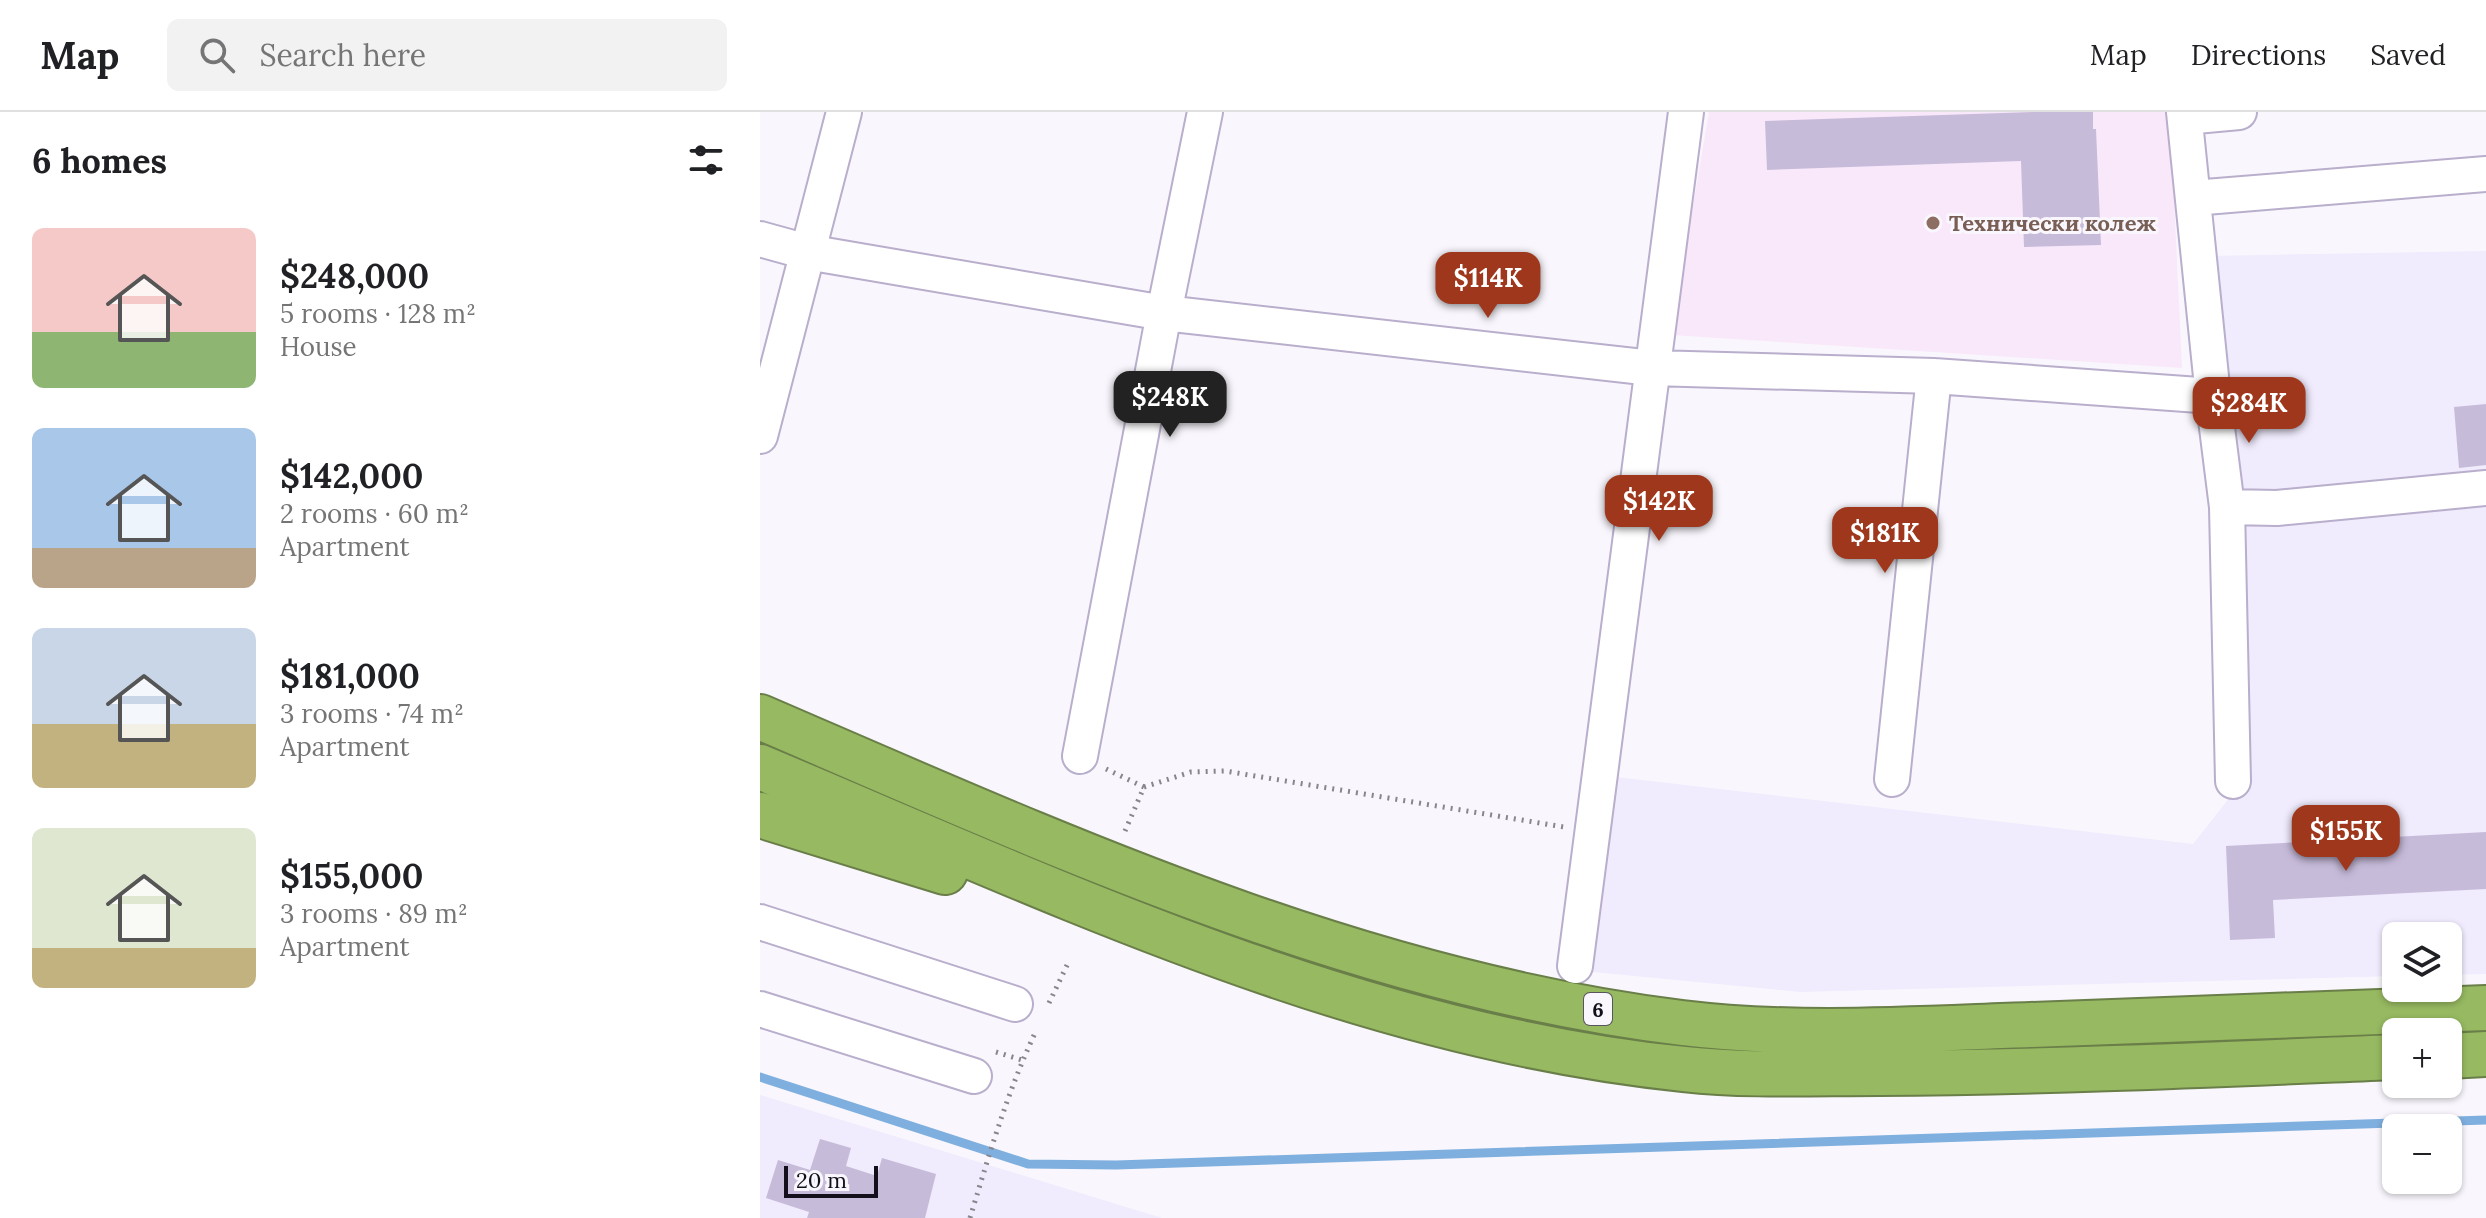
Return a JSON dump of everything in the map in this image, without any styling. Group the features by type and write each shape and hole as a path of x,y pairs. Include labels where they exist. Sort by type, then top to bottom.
{"highway":[{"path":"760,685 1050,842"},
{"name":"6","path":"760,717 1050,842 1211,903 1403,966 1536,998 1686,1023 1750,1028 1870,1030 2486,1008"},
{"name":"6","path":"760,767 1034,883 1229,960 1307,986 1473,1033 1619,1061 1688,1070 1957,1073 2382,1058"},
{"path":"760,815 1229,960"},
{"path":"2462,1055 2486,1054"}],"street":[{"path":"760,436 844,112"},
{"path":"1080,756 1205,112"},
{"path":"1575,966 1686,112"},
{"path":"2233,781 2227,507 2184,114 2239,112"},
{"path":"2193,198 2486,174"},
{"path":"760,239 807,252 1164,313 1652,368 1934,376 2213,396"},
{"path":"1892,779 1934,376"},
{"path":"2227,507 2277,508 2486,488"},
{"path":"760,922 1018,1007"},
{"path":"760,1009 974,1076"}],"path":[{"path":"1080,756 1144,787 1191,772 1225,771 1592,831"},
{"path":"1122,838 1144,787"},
{"path":"1049,1003 1069,961"},
{"path":"1018,1007 982,1048 1022,1060"},
{"path":"970,1218 1022,1060 1018,1007"}],"shaded area":[{"name":"Технически колеж","path":"1709,112 2170,112 2182,368 1671,335"},
{"path":"2486,251 2486,974 2462,975 2462,922 2382,922 2382,976 1800,992 1593,972 1607,776 2193,844 2241,783 2209,256"},
{"path":"760,1095 1162,1218 760,1218"}],"building":[{"path":"2093,112 2101,245 2024,247 2021,161 1767,170 1765,121"},
{"path":"2486,404 2486,465 2459,468 2454,407"},
{"path":"2486,832 2486,889 2273,900 2275,938 2230,940 2226,846"},
{"path":"820,1139 851,1148 846,1166 877,1176 882,1158 936,1174 925,1218 807,1218 809,1212 766,1198 778,1160 810,1170"}],"waterway":[{"path":"760,1077 1028,1164 1116,1165 2486,1120"}],"place":[{"name":"Технически колеж","path":"1933,223"}]}
